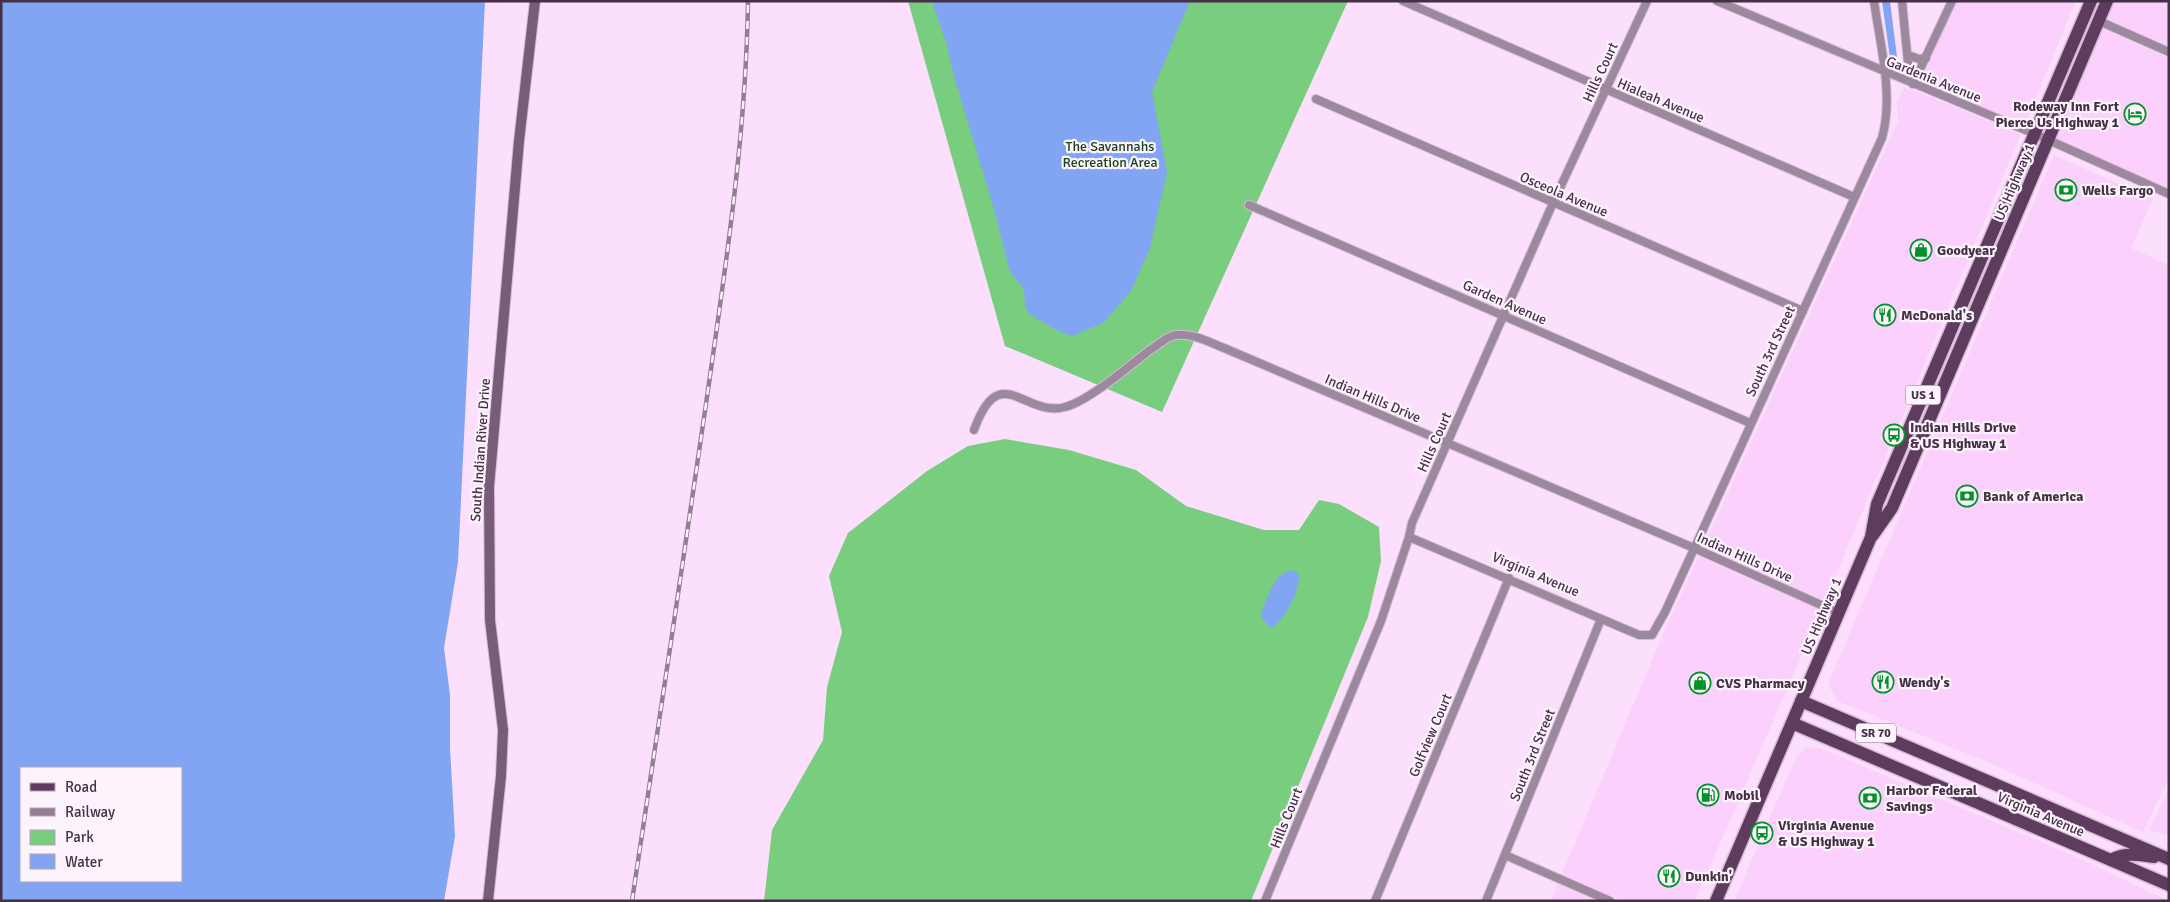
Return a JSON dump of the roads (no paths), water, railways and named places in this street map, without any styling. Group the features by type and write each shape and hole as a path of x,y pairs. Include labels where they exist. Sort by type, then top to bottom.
{"main road":[{"name":"South Indian River Drive","path":"488,901 501,776 503,730 490,620 489,487 519,141 535,1"},
{"name":"US Highway 1","path":"1716,901 1871,537 1877,504 2091,1"},
{"name":"US Highway 1","path":"1871,537 1892,508 2108,1"},
{"path":"1970,286 1969,304 1974,314"},
{"path":"1955,320 1959,330 1958,353"},
{"name":"Virginia Avenue","path":"1802,701 2169,859"},
{"name":"Virginia Avenue","path":"1792,723 2169,885"},
{"path":"2111,860 2120,855 2133,854 2169,859"}],"street":[{"name":"Hialeah Avenue","path":"1403,1 1854,197"},
{"name":"Hills Court","path":"1266,901 1381,621 1412,523 1553,203 1647,1"},
{"name":"Gardenia Avenue","path":"1717,1 2034,134 2169,194"},
{"name":"South 3rd Street","path":"1652,635 1665,612 1882,138 1886,122 1884,72 1874,1"},
{"path":"1902,1 1908,55 1914,84"},
{"path":"1914,84 1952,1"},
{"path":"2099,21 2169,52"},
{"path":"1908,55 1926,58"},
{"name":"Osceola Avenue","path":"1316,99 1803,311"},
{"name":"Garden Avenue","path":"1249,204 1750,423"},
{"name":"Indian Hills Drive","path":"974,430 986,404 996,396 1008,393 1046,407 1065,407 1092,393 1162,342 1175,335 1188,335 1224,348 1694,548 1839,613"},
{"name":"Virginia Avenue","path":"1409,537 1639,634 1652,635"},
{"name":"Golfview Court","path":"1375,901 1509,578"},
{"name":"South 3rd Street","path":"1486,901 1601,618"},
{"path":"1505,856 1610,901"}],"water":[{"path":"1,1 485,1 458,562 444,648 450,695 450,748 455,836 444,901 1,901"},
{"path":"932,1 1190,1 1152,92 1167,172 1150,248 1131,291 1103,323 1072,336 1056,330 1028,313 1025,307 1024,289 1010,272 994,209 955,80 947,46"},
{"path":"1882,1 1890,1 1897,57 1890,58"},
{"path":"1290,570 1298,573 1298,586 1286,612 1276,625 1271,628 1261,617 1261,613 1268,595 1279,577"}],"railway":[{"path":"632,901 727,253 739,153 748,1"}],"place":[{"name":"Rodeway Inn Fort Pierce Us Highway 1","path":"2135,114"},
{"name":"Wells Fargo","path":"2066,190"},
{"name":"Goodyear","path":"1921,250"},
{"name":"McDonald's","path":"1885,315"},
{"name":"Indian Hills Drive & US Highway 1","path":"1894,435"},
{"name":"Bank of America","path":"1967,496"},
{"name":"Wendy's","path":"1883,682"},
{"name":"CVS Pharmacy","path":"1700,683"},
{"name":"Mobil","path":"1708,795"},
{"name":"Harbor Federal Savings","path":"1870,798"},
{"name":"Virginia Avenue & US Highway 1","path":"1762,833"},
{"name":"Dunkin'","path":"1669,876"}],"park label":[{"name":"The Savannahs Recreation Area","path":"1110,154"}]}
